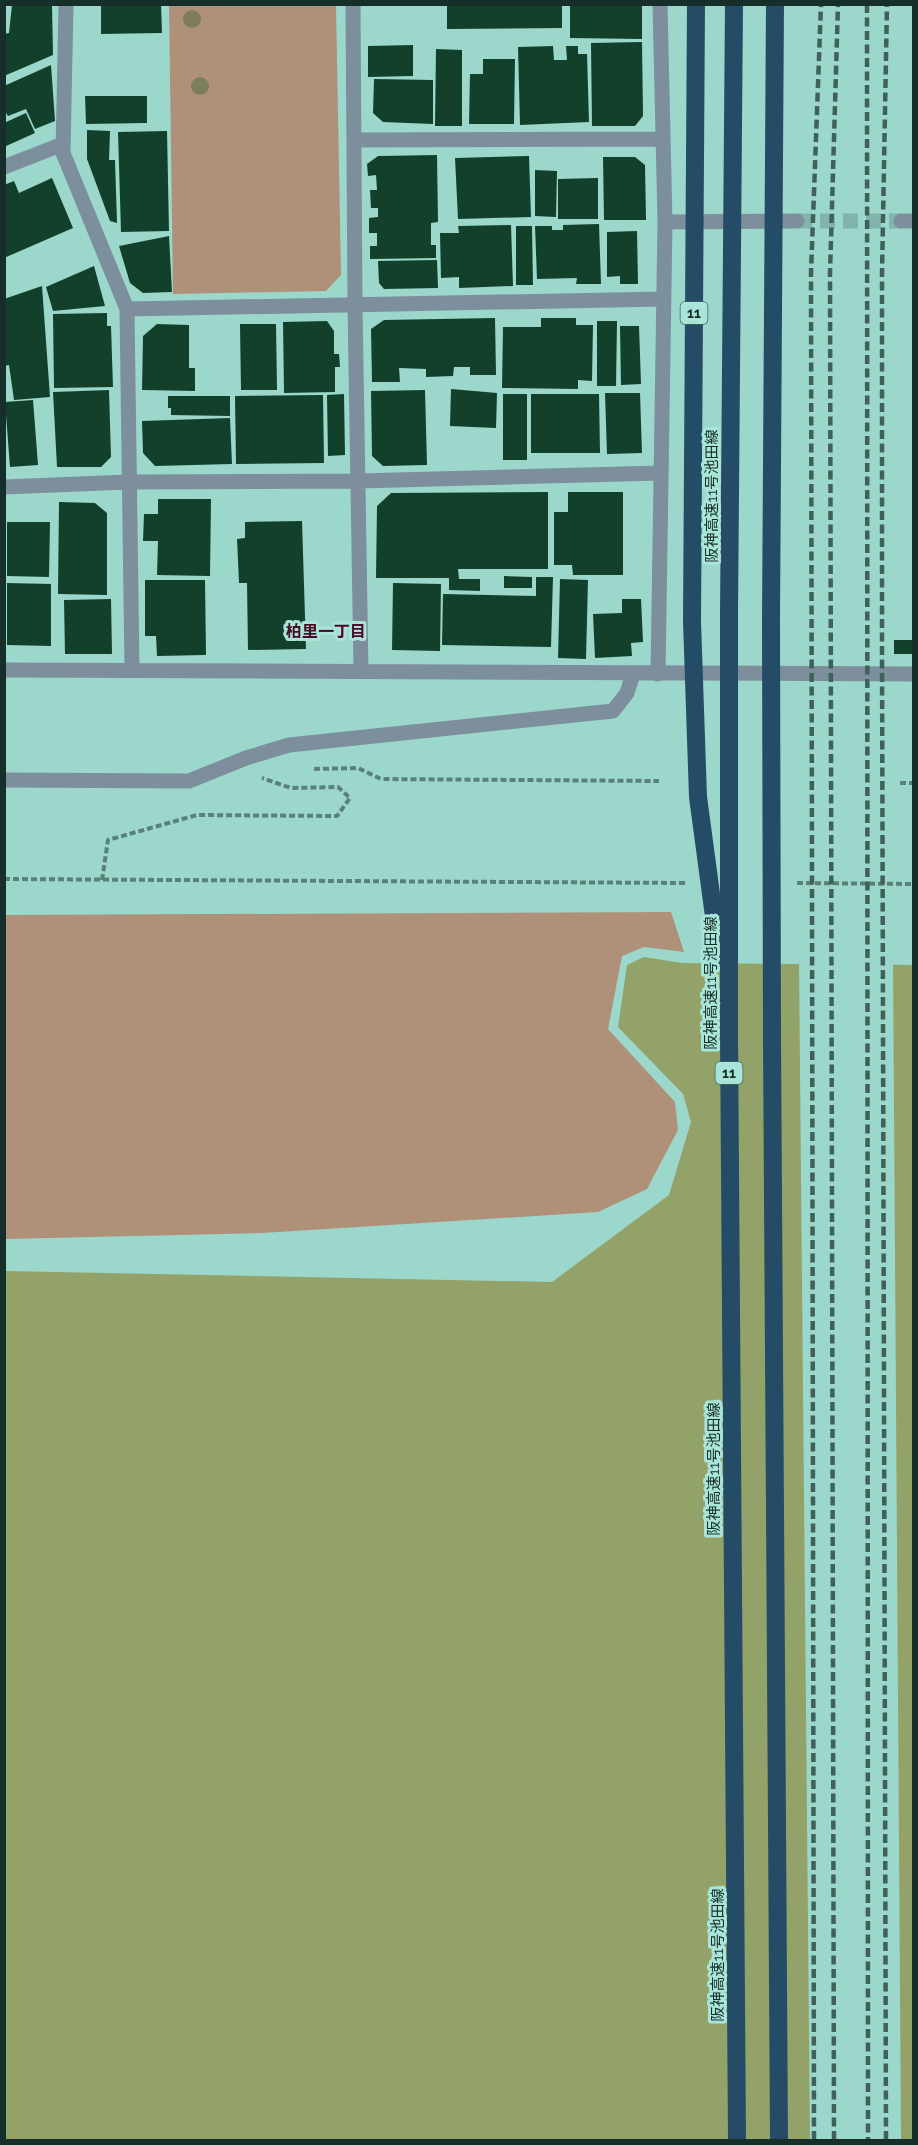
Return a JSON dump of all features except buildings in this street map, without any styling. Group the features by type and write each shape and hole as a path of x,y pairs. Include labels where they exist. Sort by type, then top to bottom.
{"highway":[{"name":"11","path":"696,4 692,621 698,797 729,1034"},
{"name":"阪神高速11号池田線","path":"734,4 729,603 729,1034 737,2140"},
{"path":"775,4 771,619 779,2140"}],"street":[{"path":"66,4 63,153 128,309 128,482 132,669"},
{"path":"353,4 360,670"},
{"path":"658,674 665,222 660,4"},
{"path":"355,140 663,139"},
{"path":"4,167 63,144"},
{"path":"665,222 797,221"},
{"path":"128,309 664,299"},
{"path":"4,487 128,482 359,481 660,473"},
{"path":"4,670 914,674"},
{"path":"4,780 189,781 246,758 289,745 613,711 627,693 633,674"}],"path":[{"path":"102,880 108,840 196,815 338,816 350,798 338,787 291,788 266,781 258,776 246,758"},
{"path":"313,769 358,768 381,779 659,781"},
{"path":"266,781 272,775"},
{"path":"900,783 914,783"},
{"path":"4,879 687,883"},
{"path":"794,884 914,884"}],"shaded area":[{"path":"169,5 336,5 341,275 326,291 173,294"},
{"path":"671,912 684,952 644,947 622,956 608,1029 675,1102 678,1130 647,1189 598,1212 262,1233 5,1239 5,915"},
{"path":"644,957 682,963 913,965 913,2140 5,2140 5,1271 552,1282 669,1195 691,1122 683,1094 618,1027 627,965"}],"pier":[{"path":"799,961 893,961 901,2140 810,2140"}],"tunnel":[{"path":"797,221 901,221"}],"railway":[{"path":"814,2140 811,273 821,4"},
{"path":"834,2140 830,273 838,4"},
{"path":"867,4 868,2140"},
{"path":"886,2140 882,274 887,4"}],"district":[{"name":"柏里一丁目","path":"326,631"}]}
